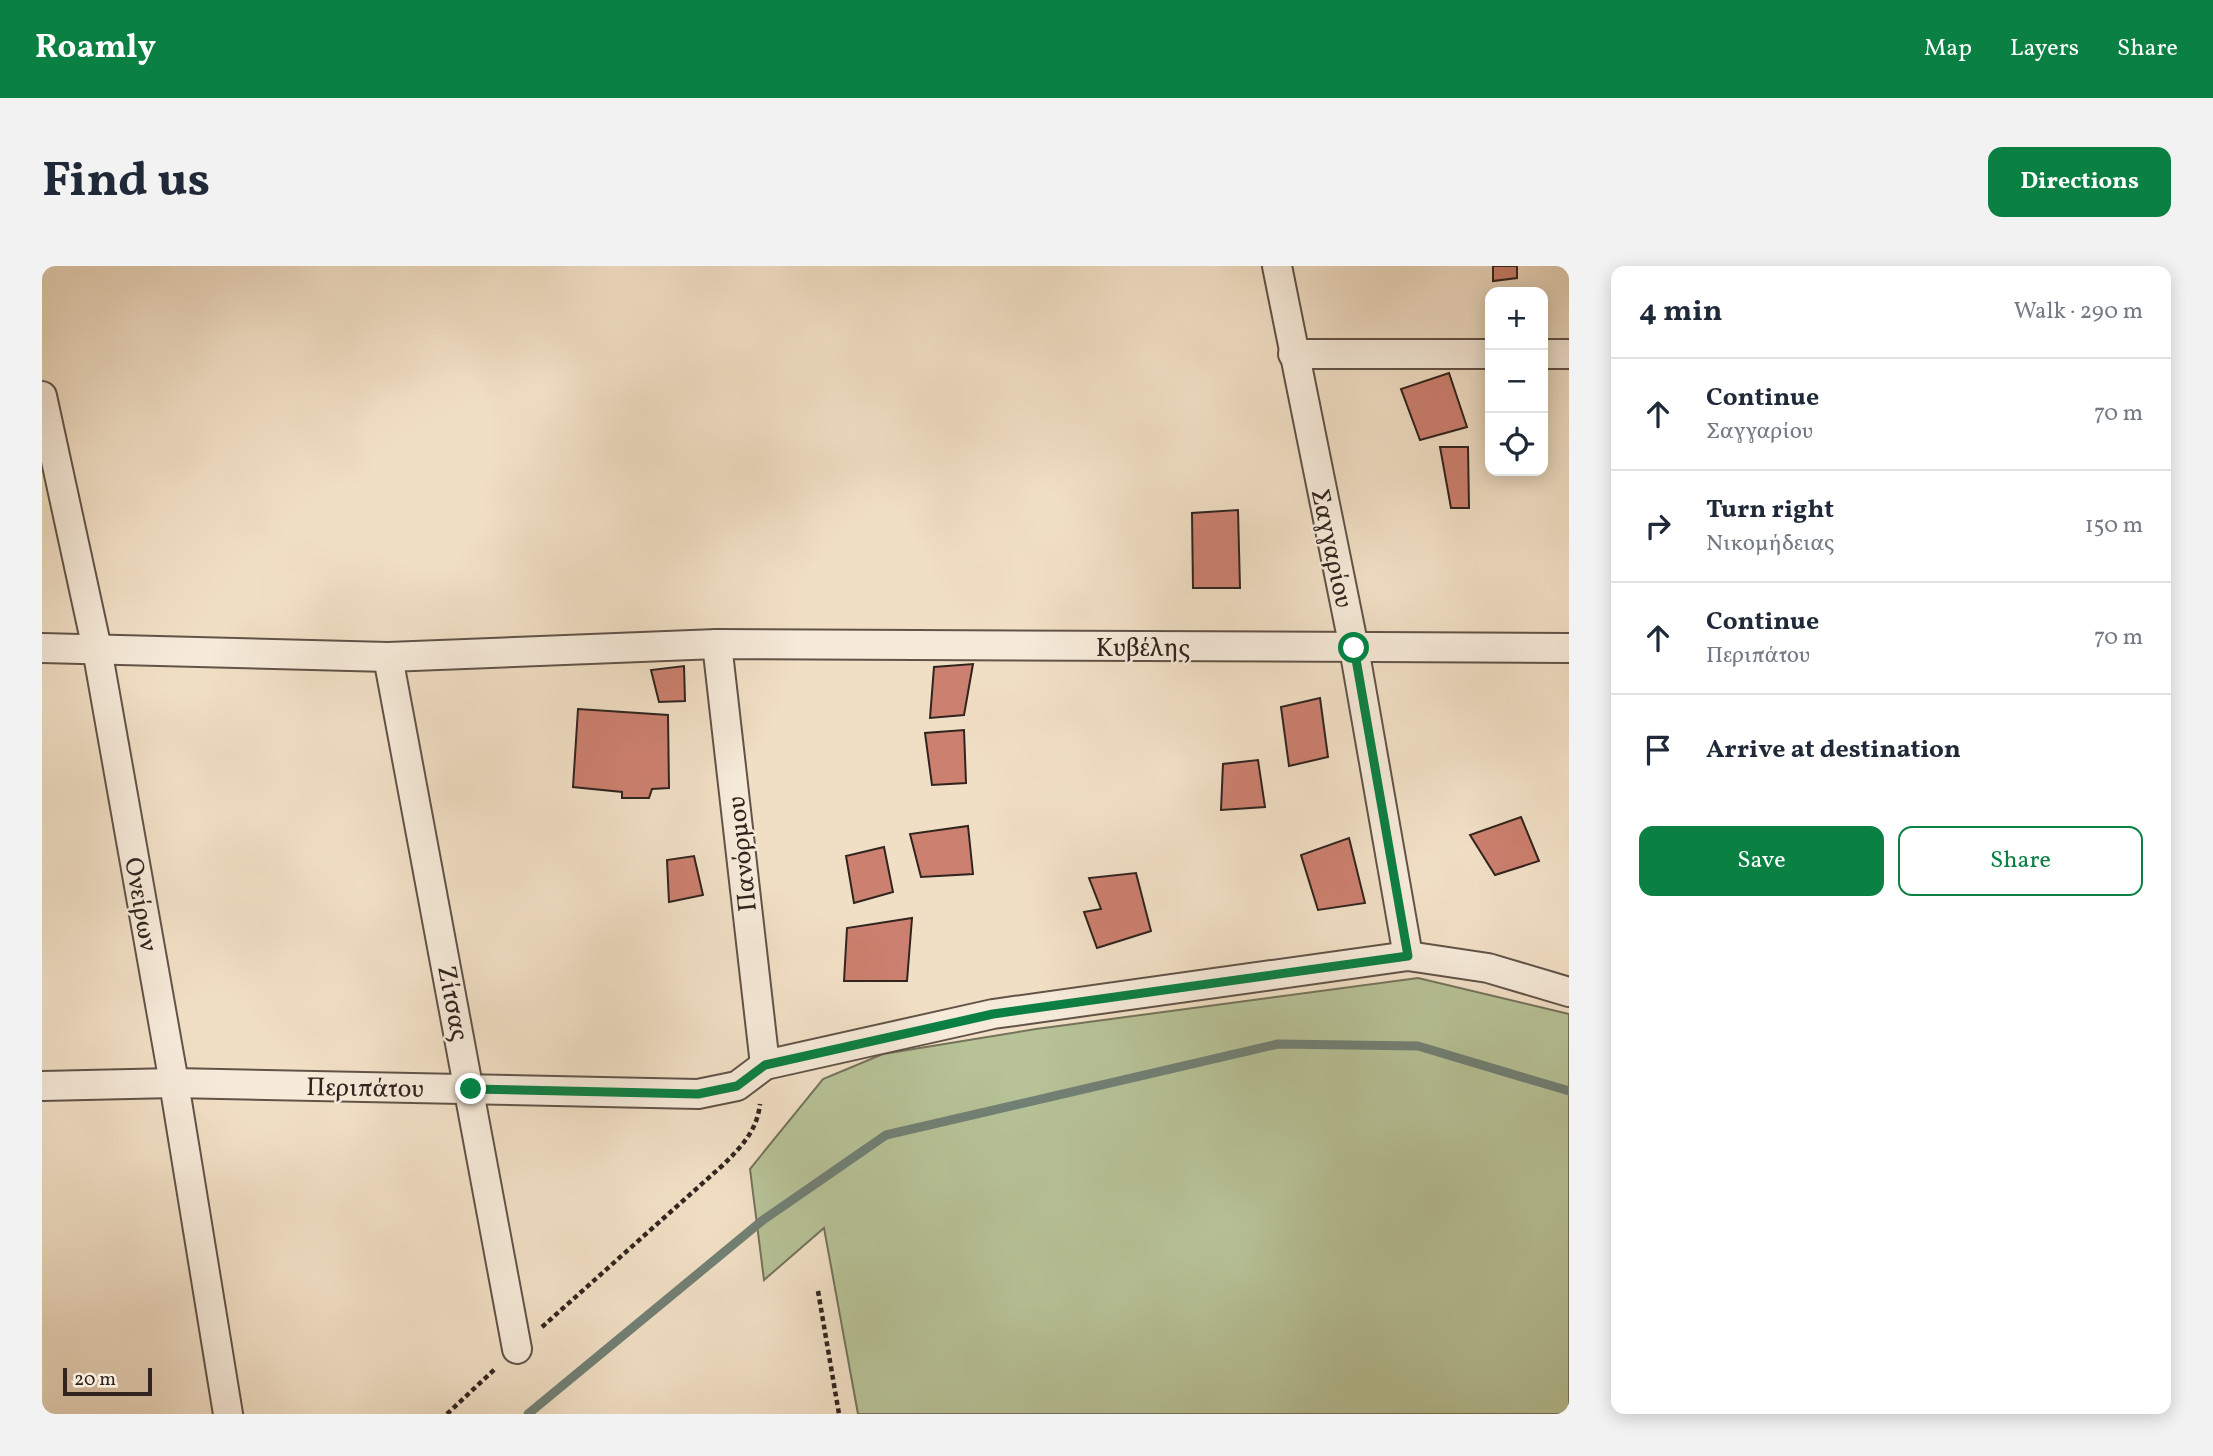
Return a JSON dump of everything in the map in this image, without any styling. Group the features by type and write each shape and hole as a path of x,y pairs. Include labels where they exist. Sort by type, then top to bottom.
{"street":[{"name":"Σαγγαρίου","path":"1278,266 1293,354 1354,648 1408,956"},
{"path":"1293,354 1485,354"},
{"path":"1548,354 1569,355"},
{"name":"Ονείρων","path":"42,396 97,649 174,1083 228,1414"},
{"name":"Κυβέλης","path":"42,648 388,657 716,644 1569,648"},
{"name":"Πανόρμου","path":"716,644 765,1065"},
{"name":"Ζίτσας","path":"388,657 471,1089 517,1349"},
{"path":"765,1065 993,1014 1408,956 1488,968 1569,992"},
{"name":"Περιπάτου","path":"42,1086 174,1083 698,1094 737,1086 765,1065"}],"path":[{"path":"447,1414 746,1143 759,1118 765,1065"},
{"path":"818,1292 839,1414"}],"green space":[{"path":"1418,978 1569,1014 1569,1414 858,1414 824,1228 764,1280 750,1169 823,1079 883,1054 1036,1029"}],"building":[{"path":"1493,266 1517,266 1517,278 1493,281"},
{"path":"1449,373 1467,427 1420,440 1401,389"},
{"path":"1440,447 1468,447 1469,508 1451,508"},
{"path":"1238,510 1240,588 1193,588 1192,513"},
{"path":"973,664 964,715 930,718 934,667"},
{"path":"684,666 685,701 659,702 651,670"},
{"path":"1320,698 1328,757 1289,766 1281,707"},
{"path":"578,709 668,715 669,788 652,789 649,798 622,798 622,792 573,787"},
{"path":"964,730 966,783 932,785 925,733"},
{"path":"1258,760 1265,807 1221,810 1223,764"},
{"path":"1521,817 1539,861 1495,875 1470,835"},
{"path":"968,826 973,874 921,877 910,834"},
{"path":"1349,838 1365,903 1318,910 1301,855"},
{"path":"884,847 893,892 854,903 846,856"},
{"path":"694,856 703,895 669,902 667,860"},
{"path":"1136,873 1151,931 1097,948 1084,912 1101,909 1089,878"},
{"path":"912,918 907,981 844,981 847,928"}],"waterway":[{"path":"528,1414 763,1220 886,1135 1278,1044 1418,1046 1569,1091"}],"route":[{"path":"471,1089 698,1094 737,1086 765,1065 993,1014 1408,956 1354,648"}]}
